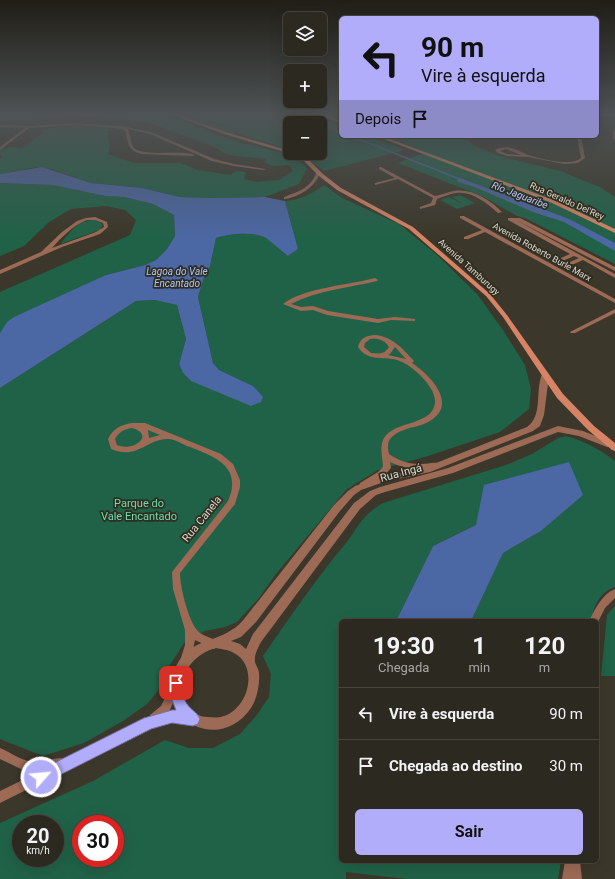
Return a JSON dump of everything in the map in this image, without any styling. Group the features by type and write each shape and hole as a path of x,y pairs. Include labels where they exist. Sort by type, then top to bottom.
{"main road":[{"name":"Rua Geraldo Del'Rey","path":"431,156 554,202 615,231"},
{"name":"Avenida Tamburugy","path":"306,160 331,183 411,228 477,285 496,303 556,391 573,411 613,447"}],"street":[{"path":"199,156 229,164 264,169"},
{"path":"203,156 207,158"},
{"path":"529,156 564,163 582,160 584,156"},
{"path":"380,168 435,198 457,192 474,195 500,212"},
{"path":"286,198 306,190 315,182 318,177 318,172"},
{"path":"376,184 398,178"},
{"path":"457,192 512,218 518,219 615,269"},
{"path":"428,194 444,195"},
{"path":"422,208 433,204 435,198"},
{"path":"477,201 482,199"},
{"name":"Avenida Roberto Burle Marx","path":"462,217 615,301"},
{"path":"512,218 510,220 615,276"},
{"path":"0,272 60,246 98,233 106,227 105,222 90,219 78,222 70,227 43,253"},
{"path":"466,238 485,230"},
{"path":"539,236 546,233"},
{"path":"54,244 60,246"},
{"path":"564,259 574,254"},
{"path":"572,263 582,258"},
{"path":"375,280 361,284 318,290 286,304 302,309 313,308 327,313 378,321 397,318 412,320"},
{"path":"573,332 615,311"},
{"path":"358,488 385,471 388,463 384,447 388,437 398,430 431,417 438,407 438,397 434,386 413,365 396,357 377,356 366,353 361,347 362,344 367,338 372,337 387,340 396,345 411,360 413,365"},
{"path":"377,356 388,354 391,350 392,347 387,340"},
{"name":"Rua Ingá","path":"215,644 237,633 252,618 337,508 358,488 384,479 427,470 530,429 537,424 540,415 545,376"},
{"path":"139,446 146,438 145,430 137,426 132,425 121,428 116,431 111,439 114,446 122,450 134,449 156,438 169,436"},
{"name":"Rua Canela","path":"132,425 143,425 210,452 225,460 230,466 236,480 236,487 232,502 176,572 175,580 188,626 189,645 184,664"},
{"name":"Rua Ingá","path":"250,660 251,650 257,638 357,506 373,493 450,471 558,429 580,433 613,447"},
{"path":"386,456 394,461 408,466 426,467 444,463"},
{"path":"595,619 605,600 615,593"},
{"path":"188,626 196,636 215,644"},
{"path":"0,797 149,723 172,716 214,724 224,722 234,717 243,709 254,690 255,679 250,660 244,652 226,644 215,644 197,650 184,664 165,710 149,723"},
{"path":"176,683 176,693 182,708 193,719"},
{"path":"0,753 33,769 71,761"},
{"path":"568,879 572,863"},
{"path":"573,863 576,879"}],"green space":[{"path":"2,156 114,156 134,163 181,163 198,170 230,175 236,171 245,172 244,179 256,182 279,180 293,171 289,165 273,166 264,162 266,159 238,156 283,156 283,160 298,160 307,168 299,184 265,197 180,197 142,188 91,183 51,169 37,167 0,174 0,158 3,157"},
{"path":"327,156 382,156 324,171 309,160 327,160"},
{"path":"416,156 499,156 560,171 600,187 615,197 615,264 525,218 517,216 484,197 398,163"},
{"path":"0,183 53,185 105,196 124,197 153,204 174,215 175,236 167,249 156,260 145,265 106,275 0,333 0,292 130,235 136,220 125,210 106,206 71,209 49,222 24,246 0,256"},
{"name":"Parque do Vale Encantado","path":"324,185 342,198 399,224 436,254 477,294 503,330 525,365 531,389 529,409 500,432 428,456 378,470 346,490 276,574 259,598 237,622 225,627 205,631 184,643 163,676 158,691 147,704 123,721 84,743 43,756 0,739 0,388 136,301 155,300 177,305 186,339 179,364 183,373 191,381 253,386 219,370 213,363 198,297 204,277 210,266 216,238 227,235 255,234 269,240 288,256 298,249 285,201 306,196"},
{"path":"460,195 475,203 457,209 440,200 449,197 463,204 452,197"},
{"path":"95,220 103,224 100,230 60,244 79,224"},
{"path":"566,436 598,449 615,461 615,587 605,592 598,600 592,619 472,619 503,553 541,531 582,495 476,525 433,546 397,619 339,619 339,863 561,863 558,879 407,879 346,872 346,879 0,879 0,823 12,818 12,867 64,867 64,815 18,815 93,781 165,740 189,748 213,748 240,734 256,716 269,697 271,674 263,656 314,584 370,512 383,503 506,465 532,454 558,438"},
{"path":"615,606 615,676 601,676 607,615"}],"water":[{"name":"Lagoa do Vale Encantado","path":"42,167 91,183 142,188 180,197 265,197 285,201 298,249 288,256 266,238 255,234 234,234 216,238 210,266 204,277 198,297 213,363 219,370 253,386 263,397 261,402 251,406 191,381 183,373 179,364 186,339 177,305 155,300 136,301 0,388 0,333 7,322 14,317 106,275 145,265 156,260 167,249 175,236 174,215 153,204 124,197 105,196 53,185 0,183 0,174"},
{"path":"460,178 569,219 615,243 615,251 564,222 533,212 477,188 456,181"},
{"path":"569,462 583,495 541,531 503,553 472,619 397,619 433,546 476,525 484,485"}],"waterway":[{"name":"Rio Jaguaribe","path":"402,156 462,180"}],"route":[{"path":"41,777 149,723 172,716 193,719 187,714 178,701 176,683"}]}
